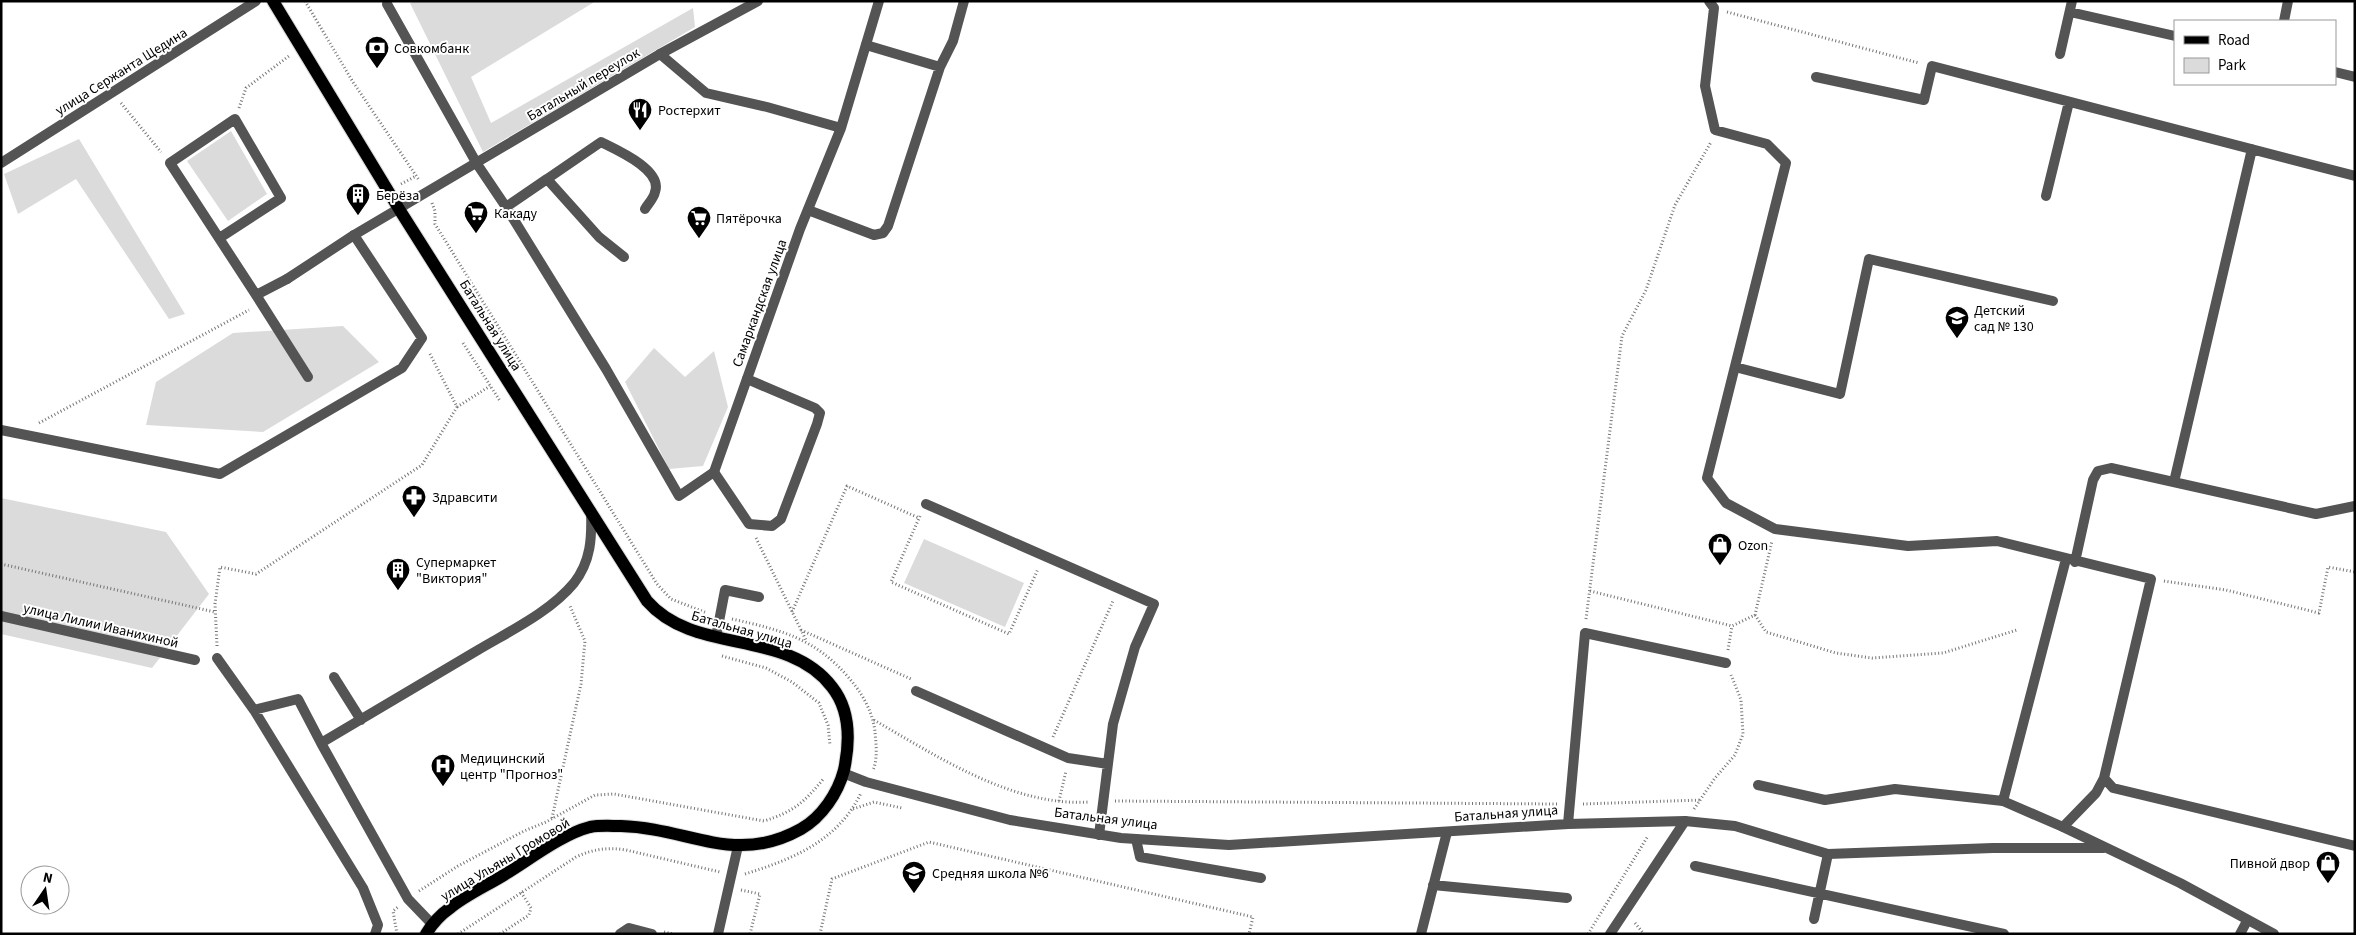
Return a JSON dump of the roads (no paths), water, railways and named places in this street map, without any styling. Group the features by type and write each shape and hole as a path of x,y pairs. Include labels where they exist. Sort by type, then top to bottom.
{"main road":[{"name":"Батальная улица","path":"273,1 399,209 591,510 626,571 659,614 688,630 786,654 812,668 833,687 847,721 849,748 843,773"},
{"name":"улица Ульяны Громовой","path":"429,929 459,902 558,842 589,828 638,827 738,846 758,846 777,841 810,823 827,806 843,773"}],"street":[{"name":"улица Сержанта Щедина","path":"1,163 256,1"},
{"path":"660,54 758,1"},
{"name":"Самаркандская улица","path":"714,472 808,210 841,128 879,1"},
{"path":"808,210 874,235 883,233 888,226 940,67 953,41 964,1"},
{"path":"2060,54 2072,1"},
{"path":"2284,20 2288,1"},
{"path":"388,2 476,164 506,207 606,369 679,496 714,472 750,524 772,526 780,519 818,424 820,413 815,408 747,379"},
{"path":"1712,5 1705,86 1715,130 1767,144 1786,163 1707,478 1726,503 1775,529 1908,546 1997,541 2150,579 2104,778 2096,793 2062,827"},
{"path":"2070,12 2174,36"},
{"path":"866,45 940,67"},
{"name":"Батальный переулок","path":"258,299 354,235 428,193 660,54 706,93 767,107 841,128"},
{"path":"1816,77 1924,100 1932,66 2355,176"},
{"path":"2336,72 2355,77"},
{"path":"2046,196 2069,102"},
{"path":"221,238 280,198 235,119 170,163 221,238 308,377"},
{"path":"506,207 601,142 649,170 656,181 656,192 645,209"},
{"path":"2174,482 2252,149"},
{"path":"547,179 600,237 624,257"},
{"path":"1,430 220,474 402,368 422,338 354,235"},
{"path":"1735,367 1840,394 1869,259 2053,301"},
{"path":"2003,801 2093,480 2098,471 2111,468 2316,514 2355,506"},
{"path":"926,504 1154,604 1135,647 1113,724 1099,835"},
{"path":"322,743 542,610 564,593 574,582 588,558 592,538 591,510"},
{"path":"716,637 725,590 760,597"},
{"name":"улица Лилии Иванихиной","path":"1,616 195,660"},
{"path":"1568,824 1585,633 1726,663"},
{"path":"217,658 254,710 363,888 378,925 375,934"},
{"path":"334,677 361,720"},
{"path":"916,691 1068,758 1108,764"},
{"path":"254,710 298,699 408,899 429,929"},
{"name":"Батальная улица","path":"843,773 866,782 1010,820 1099,835 1229,845 1568,824 1686,822 1735,826 1828,854 1993,848 2104,848"},
{"path":"2104,778 2113,788 2355,846"},
{"path":"1758,785 1825,800 1895,789 2003,801 2180,883 2274,934"},
{"path":"1610,934 1686,822"},
{"path":"1421,934 1447,832"},
{"path":"1136,839 1140,857 1261,878"},
{"path":"718,934 735,875 738,846"},
{"path":"1814,919 1828,854"},
{"path":"1695,866 2004,934"},
{"path":"1433,885 1567,898"},
{"path":"2240,934 2248,921"},
{"path":"620,934 629,928 652,934"}],"place":[{"name":"Совкомбанк","path":"377,69"},
{"name":"Ростерхит","path":"640,131"},
{"name":"Берёза","path":"358,216"},
{"name":"Какаду","path":"476,234"},
{"name":"Пятёрочка","path":"699,239"},
{"name":"Детский сад № 130","path":"1957,339"},
{"name":"Здравсити","path":"414,518"},
{"name":"Ozon","path":"1720,566"},
{"name":"Супермаркет \"Виктория\"","path":"398,591"},
{"name":"Медицинский центр \"Прогноз\"","path":"443,787"},
{"name":"Пивной двор","path":"2328,884"},
{"name":"Средняя школа №6","path":"914,894"}]}
